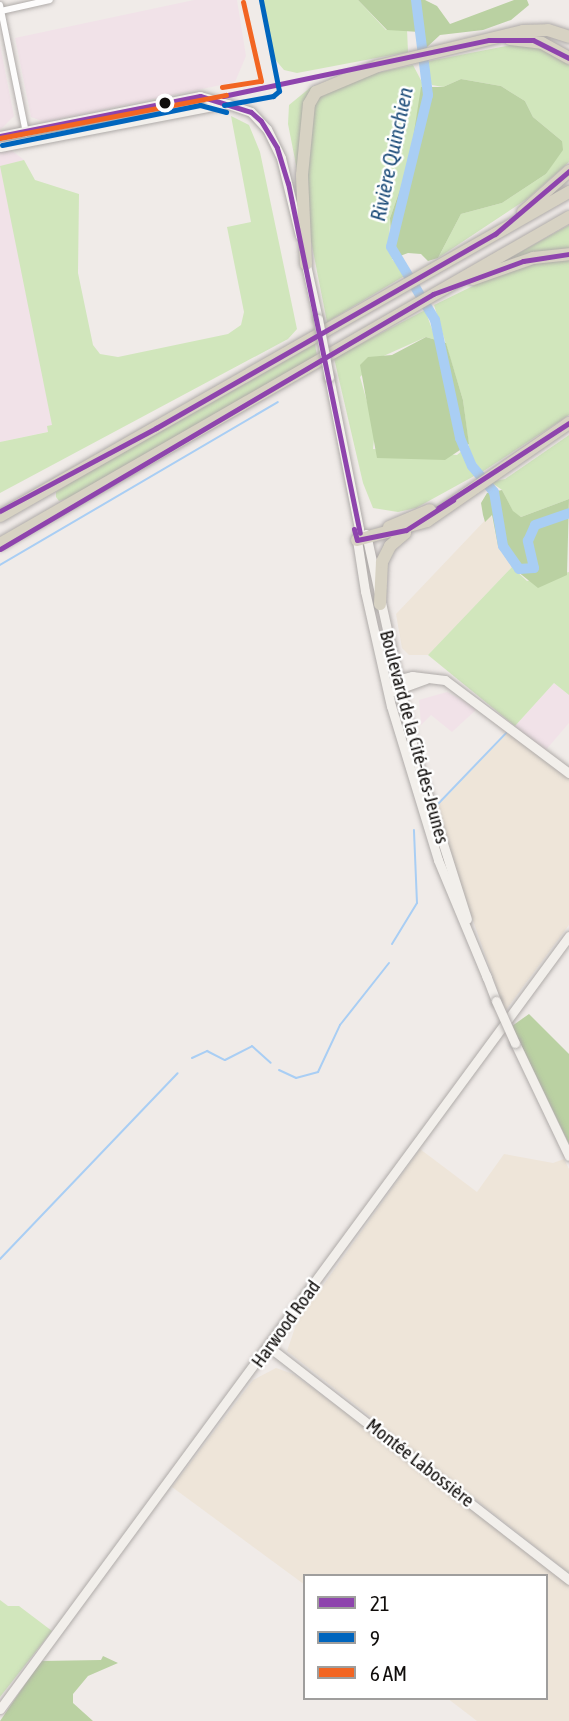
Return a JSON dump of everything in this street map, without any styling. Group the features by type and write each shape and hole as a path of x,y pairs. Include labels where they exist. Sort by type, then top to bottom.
{"highway":[{"path":"306,264 302,175 312,96 327,84 410,59 536,29 569,37"},
{"path":"489,40 533,40 569,58"},
{"path":"495,234 569,171"},
{"path":"0,514 569,192"},
{"path":"0,546 569,217"},
{"path":"431,295 511,264 569,254"},
{"path":"380,604 384,555 397,539 569,423"},
{"path":"362,535 392,526 453,499"},
{"path":"362,535 418,525"}],"main road":[{"name":"Boulevard de la Cité-des-Jeunes","path":"27,137 200,96 251,112 277,148 318,319 392,686 487,978 569,1156"},
{"path":"0,136 27,137"},
{"path":"0,147 27,137"},
{"name":"Boulevard de la Cité-des-Jeunes","path":"362,535 380,604 392,686"},
{"path":"392,686 426,679 452,684 569,774"},
{"name":"Harwood Road","path":"0,1709 270,1347 569,936"},
{"name":"Montée Labossière","path":"270,1347 569,1580"}],"street":[{"path":"27,137 1,8 50,0"}],"shaded area":[{"path":"194,0 237,0 246,56 235,82 45,122 31,117 15,38"},
{"path":"0,45 14,116 0,130"},
{"path":"10,149 24,160 6,165 56,430 0,442 0,151"},
{"path":"491,514 498,546 512,567 428,655 409,655 402,648 396,614"},
{"path":"554,683 569,695 569,723 545,751 515,726"},
{"path":"447,692 478,708 452,732 431,715 421,725 419,700"},
{"path":"508,732 569,778 569,925 505,1011 434,810"},
{"path":"420,1149 477,1192 504,1154 553,1163 564,1159 569,1169 569,1573 287,1351 297,1322"},
{"path":"276,1368 293,1374 569,1585 569,1721 477,1721 450,1700 548,1700 548,1574 303,1574 303,1584 172,1487 253,1380"}],"green space":[{"path":"261,0 358,0 386,30 407,29 408,52 297,73 284,70 274,58"},
{"path":"358,0 425,0 437,6 450,24 514,0 527,0 529,5 511,20 483,30 440,35 426,48 417,42 420,32 387,30"},
{"path":"516,44 532,44 569,65 569,162 527,199 438,258 461,214 502,203 546,174 562,149 562,141 533,117 525,101 501,86 461,79 443,87 432,85 425,71 429,61"},
{"path":"413,65 424,86 409,164 390,218 389,244 392,259 406,275 327,322 288,124 289,105 311,87"},
{"path":"461,79 501,86 525,101 533,117 562,141 563,150 546,174 502,203 461,214 438,258 428,261 421,254 408,253 392,259 390,218 409,164 421,87 443,87"},
{"path":"231,116 249,125 260,152 297,329 288,339 0,493 0,442 48,432 47,426 52,425 0,166 24,160 35,180 79,194 78,273 93,345 100,354 118,357 228,334 241,325 244,312 227,227 251,222"},
{"path":"569,225 569,249 512,260 510,258"},
{"path":"569,260 569,415 482,472 470,454 463,400 434,305 481,282 543,261"},
{"path":"425,310 436,340 426,337 379,358 360,377 375,430 373,449 457,455 463,450 476,475 416,508 398,512 373,508 363,483 334,358"},
{"path":"426,337 446,343 463,400 469,444 445,460 377,458 360,365 368,357 392,355"},
{"path":"315,344 317,356 69,498 59,501 56,497 56,492 70,483"},
{"path":"569,435 569,499 521,517 513,512 502,490 491,482 505,479"},
{"path":"502,490 513,511 521,517 569,499 567,575 538,588 512,567 498,546 492,515 485,522 481,503 487,493"},
{"path":"512,567 527,581 569,572 569,695 554,683 515,726 428,655"},
{"path":"529,1014 569,1054 569,1144 512,1026"},
{"path":"0,1600 8,1606 19,1606 52,1631 0,1697"},
{"path":"103,1656 118,1663 88,1676 73,1694 73,1703 93,1721 0,1721 41,1661 101,1660"}],"waterway":[{"name":"Rivière Quinchien","path":"416,0 428,95 391,247 435,320 460,438 472,466 494,492 503,546 519,569 534,568 528,541 535,525 569,513"},
{"path":"0,565 278,402"},
{"path":"437,805 506,733"},
{"path":"392,944 417,903 414,830"},
{"path":"279,1070 296,1078 318,1072 340,1025 389,963"},
{"path":"192,1058 207,1051 225,1060 252,1046 271,1063"},
{"path":"0,1259 178,1073"}],"transit line":[{"name":"9","path":"224,105 273,96 279,91 261,0"},
{"path":"222,87 261,81 243,2"},
{"name":"21","path":"223,96 489,40 533,40 569,58"},
{"path":"0,138 226,95"},
{"name":"21","path":"0,136 200,96 251,112 261,121 277,148 288,183 360,533"},
{"name":"9","path":"2,145 200,105 226,112"},
{"name":"21","path":"0,511 156,428 495,234 569,171"},
{"name":"21","path":"0,549 433,294 523,261 569,254"},
{"name":"21","path":"438,508 569,423"},
{"name":"21","path":"354,529 357,540 406,530 453,500"}]}
